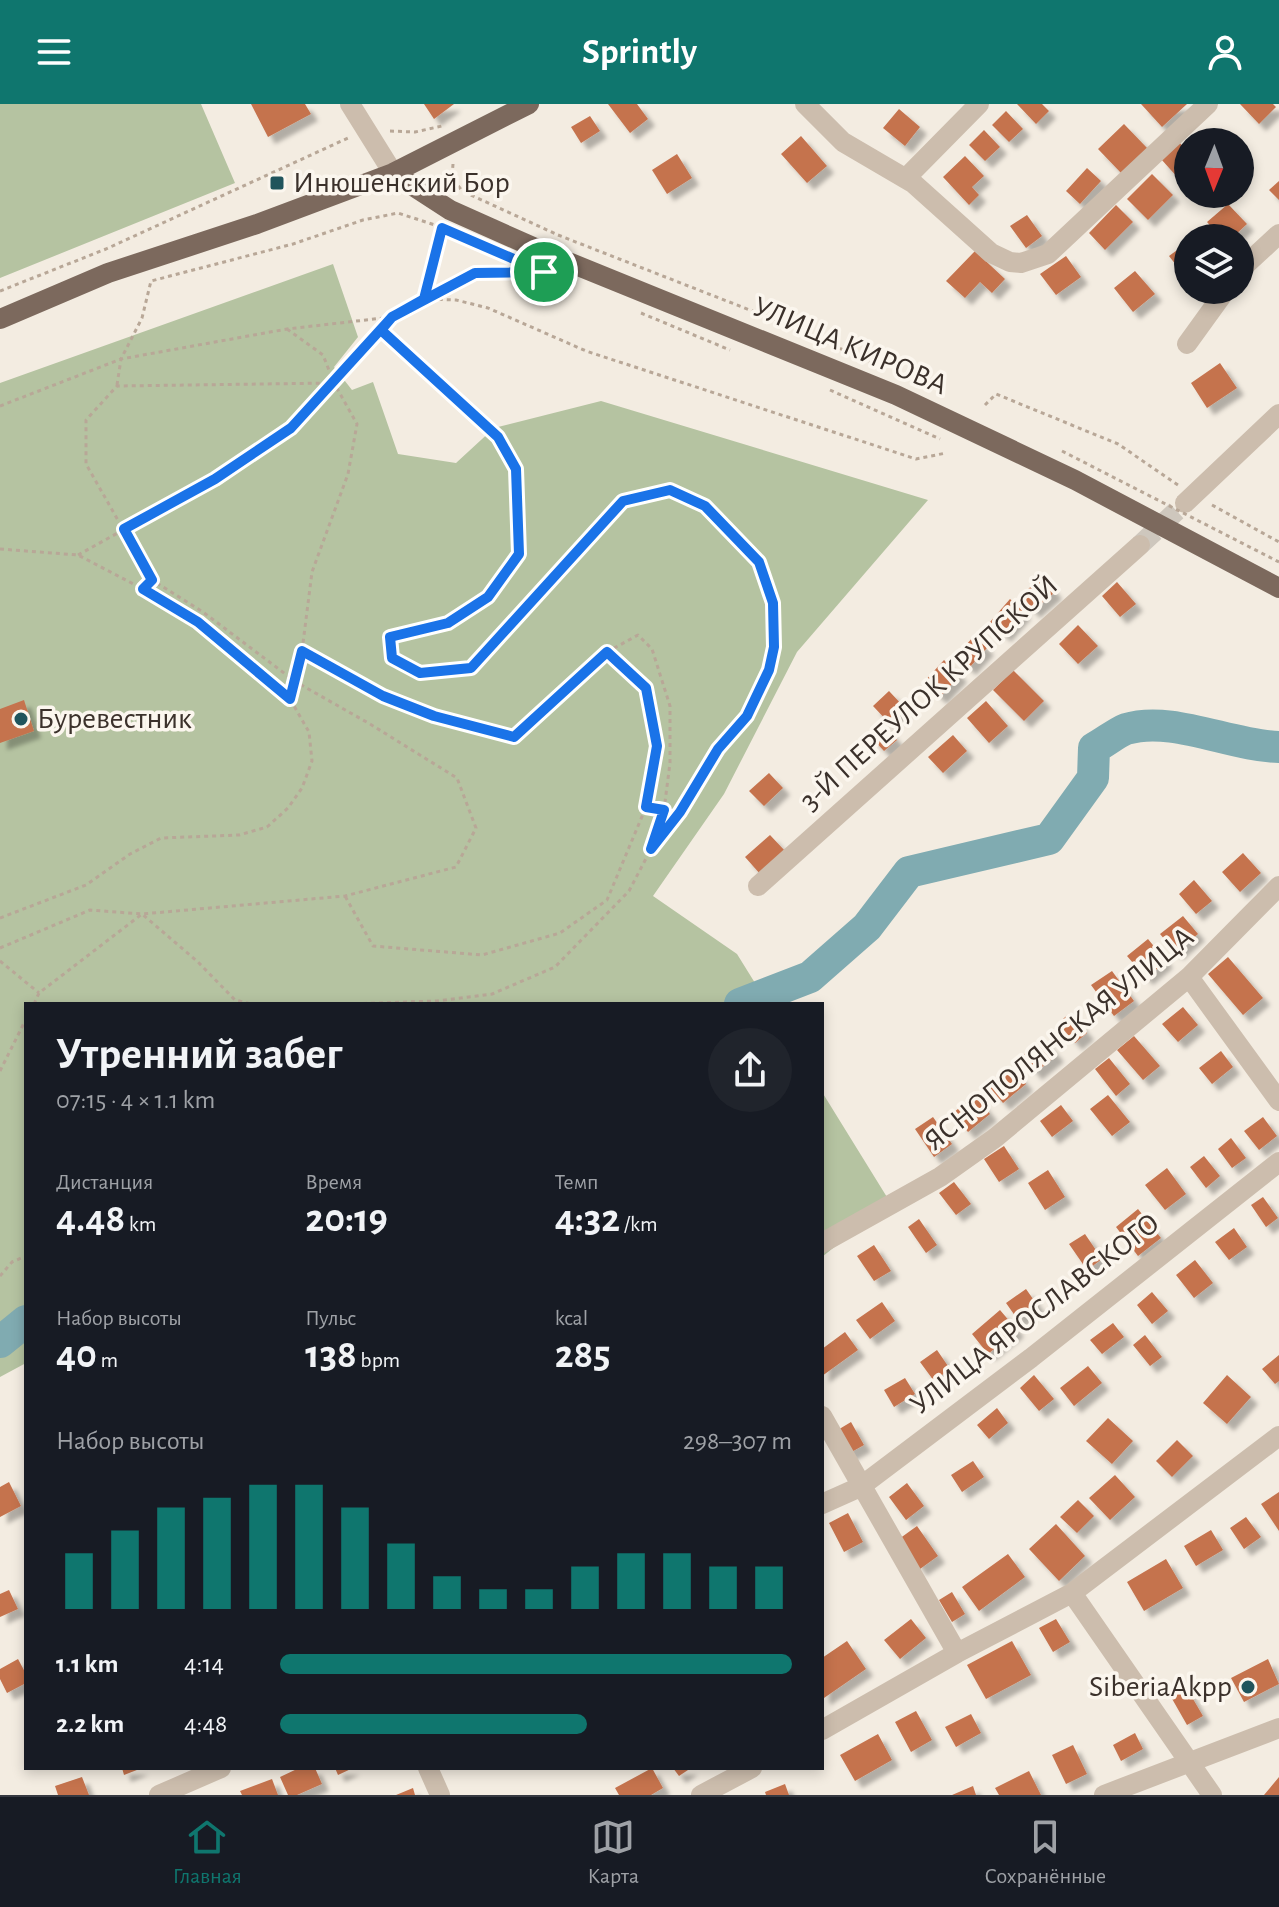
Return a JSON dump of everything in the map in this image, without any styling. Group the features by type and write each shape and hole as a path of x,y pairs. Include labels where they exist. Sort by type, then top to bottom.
{"main road":[{"path":"0,319 108,273 257,224 393,173 529,104"},
{"name":"УЛИЦА КИРОВА","path":"393,173 450,210 551,255 896,395 1075,480 1279,588"}],"street":[{"path":"350,104 393,173"},
{"path":"805,104 843,142 906,178 984,247 1010,262 1029,262 1048,254 1208,104"},
{"path":"906,178 979,104"},
{"path":"1254,257 1279,234"},
{"path":"1187,344 1216,304"},
{"path":"1189,498 1279,414"},
{"name":"3-Й ПЕРЕУЛОК КРУПСКОЙ","path":"758,886 1140,545"},
{"name":"ЯСНОПОЛЯНСКАЯ УЛИЦА","path":"824,1242 940,1177 995,1138 1189,977 1279,886"},
{"path":"1189,977 1279,1101"},
{"name":"УЛИЦА ЯРОСЛАВСКОГО","path":"824,1503 860,1487 1031,1358 1279,1162"},
{"path":"824,1420 957,1653"},
{"path":"824,1729 957,1653 1072,1593 1279,1436"},
{"path":"1072,1593 1212,1795"},
{"path":"1104,1795 1279,1728"},
{"path":"159,1795 216,1770"},
{"path":"429,1770 440,1795"},
{"path":"701,1795 748,1770"}],"path":[{"path":"0,291 106,249 365,131 415,132 454,124"},
{"path":"453,157 452,177 462,191 558,235"},
{"path":"0,948 90,910 142,914 345,896 456,867 476,828 457,778 296,682 203,612 152,580 86,464 86,420 117,386 121,359 142,318 151,281 293,244 363,220 398,213 442,228 424,299"},
{"path":"78,555 215,479 291,428 392,317 475,273 544,272 530,266"},
{"path":"424,299 456,300 488,308 586,351 916,459 946,453"},
{"path":"638,312 738,353"},
{"path":"0,406 121,359 287,329 392,317"},
{"path":"287,329 323,355 334,383 357,424 348,474 312,572 302,651 290,699"},
{"path":"381,330 498,437 516,469 519,554 488,597 448,623 390,637 392,658 420,673 471,668 623,501 670,490 705,506 759,562 773,603 774,647 769,670 747,716 718,749 680,812 651,849"},
{"path":"117,386 334,383"},
{"path":"825,388 941,439"},
{"path":"985,405 996,394 1118,444 1189,498 1279,542"},
{"path":"0,549 78,555 198,622 290,699 309,732 312,761 295,798 267,827 239,835 161,838 130,854 86,885 0,918"},
{"path":"143,589 152,580"},
{"path":"302,651 383,696 434,716 514,737 607,652 638,635 652,649 670,706 670,763 664,810 651,849 629,891 555,967 492,994 407,1002"},
{"path":"345,896 373,946 482,955 560,933 607,900 646,807 657,746 646,688 607,652"},
{"path":"646,807 664,810"},
{"path":"35,1002 39,993 142,914"},
{"path":"142,914 198,962 235,1000 243,1002"},
{"path":"0,961 39,993"},
{"path":"0,1071 24,1023"},
{"path":"0,1276 12,1262 24,1257"}],"green space":[{"name":"Инюшенский Бор","path":"0,104 201,104 235,183 0,278"},
{"name":"Инюшенский Бор","path":"333,264 358,337 334,367 352,390 373,382 398,454 456,463 494,428 601,401 928,500 797,652 724,794 653,896 737,954 767,1002 24,1002 24,1364 0,1377 0,383"},
{"path":"824,1095 890,1202 824,1255"}],"building":[{"path":"251,104 305,104 311,114 268,137"},
{"path":"424,104 454,104 434,119"},
{"path":"608,104 637,104 648,119 630,133"},
{"path":"1017,104 1042,104 1049,111 1036,124"},
{"path":"1141,104 1187,104 1162,127"},
{"path":"1240,104 1273,104 1276,107 1259,124"},
{"path":"899,109 920,127 905,146 883,128"},
{"path":"1006,111 1023,129 1009,142 992,125"},
{"path":"590,116 600,131 581,143 571,127"},
{"path":"1124,124 1148,149 1122,174 1098,149"},
{"path":"984,130 1000,147 985,161 969,145"},
{"path":"801,136 827,166 807,183 781,154"},
{"path":"1174,147 1174,173 1161,159"},
{"path":"677,154 692,178 667,194 652,170"},
{"path":"965,156 984,176 972,187 979,195 969,205 943,177"},
{"path":"1087,168 1101,181 1080,204 1066,191"},
{"path":"1152,174 1173,195 1148,220 1127,199"},
{"path":"1279,181 1279,200 1269,190"},
{"path":"1116,205 1133,222 1105,250 1089,233"},
{"path":"1223,208 1232,208 1247,224 1209,224 1207,222"},
{"path":"1027,215 1042,236 1026,248 1010,226"},
{"path":"975,251 1005,279 992,293 980,282 965,298 946,281"},
{"path":"1066,256 1081,277 1056,295 1040,274"},
{"path":"1135,271 1155,294 1133,312 1114,288"},
{"path":"1220,363 1237,388 1207,408 1191,383"},
{"path":"1042,577 1055,592 1033,611 1020,596"},
{"path":"1117,582 1136,604 1120,617 1102,596"},
{"path":"1010,599 1024,612 1004,635 990,622"},
{"path":"1078,625 1098,646 1078,664 1059,644"},
{"path":"974,636 987,648 969,668 956,656"},
{"path":"944,660 960,675 940,697 924,682"},
{"path":"1013,670 1044,701 1024,721 993,690"},
{"path":"889,691 905,708 889,723 873,706"},
{"path":"24,700 34,731 0,743 0,709"},
{"path":"986,701 1008,726 989,743 967,718"},
{"path":"881,722 897,740 884,751 868,734"},
{"path":"953,735 967,751 943,773 928,757"},
{"path":"769,773 783,788 764,806 749,791"},
{"path":"770,835 786,852 761,875 745,857"},
{"path":"1243,853 1261,873 1240,892 1222,872"},
{"path":"1194,880 1212,901 1196,914 1179,894"},
{"path":"1183,916 1198,934 1176,953 1160,934"},
{"path":"1148,939 1166,961 1146,978 1127,956"},
{"path":"1228,957 1263,998 1243,1015 1208,974"},
{"path":"1112,971 1134,1001 1114,1016 1091,985"},
{"path":"1183,1007 1198,1025 1178,1042 1162,1024"},
{"path":"1070,1013 1087,1033 1075,1043 1058,1023"},
{"path":"1134,1036 1160,1066 1143,1080 1117,1050"},
{"path":"1043,1039 1057,1055 1035,1073 1022,1056"},
{"path":"1221,1051 1233,1067 1212,1084 1199,1068"},
{"path":"1109,1058 1130,1084 1116,1096 1095,1069"},
{"path":"1011,1066 1026,1084 1003,1103 988,1085"},
{"path":"975,1095 990,1114 968,1132 953,1113"},
{"path":"1108,1095 1130,1122 1112,1136 1090,1109"},
{"path":"1061,1105 1073,1121 1052,1137 1040,1121"},
{"path":"933,1117 952,1144 934,1157 915,1129"},
{"path":"1263,1117 1277,1136 1259,1150 1244,1131"},
{"path":"1231,1138 1246,1158 1232,1168 1218,1149"},
{"path":"1004,1146 1019,1169 999,1182 984,1159"},
{"path":"1204,1156 1220,1176 1206,1188 1190,1167"},
{"path":"1167,1168 1186,1194 1165,1210 1145,1185"},
{"path":"1048,1170 1065,1197 1045,1210 1028,1183"},
{"path":"954,1182 971,1204 956,1215 939,1193"},
{"path":"1263,1197 1278,1218 1266,1227 1251,1205"},
{"path":"1138,1209 1161,1238 1138,1256 1116,1227"},
{"path":"919,1219 937,1245 926,1253 908,1227"},
{"path":"1234,1228 1247,1247 1229,1260 1215,1242"},
{"path":"1085,1234 1102,1259 1087,1270 1069,1244"},
{"path":"874,1245 891,1271 874,1281 857,1256"},
{"path":"1195,1260 1213,1283 1194,1298 1176,1275"},
{"path":"1026,1289 1038,1306 1018,1320 1006,1303"},
{"path":"1152,1292 1168,1311 1152,1324 1137,1305"},
{"path":"882,1302 895,1321 870,1339 856,1320"},
{"path":"1000,1310 1017,1330 988,1354 972,1334"},
{"path":"1113,1323 1124,1337 1102,1354 1090,1340"},
{"path":"845,1332 858,1350 824,1375 824,1348"},
{"path":"1145,1335 1162,1357 1150,1366 1133,1345"},
{"path":"937,1350 950,1369 934,1381 920,1362"},
{"path":"1279,1355 1279,1381 1275,1384 1262,1369"},
{"path":"1088,1366 1102,1383 1074,1406 1060,1388"},
{"path":"1034,1375 1054,1399 1039,1411 1020,1388"},
{"path":"1227,1375 1251,1397 1227,1424 1203,1403"},
{"path":"905,1378 915,1394 894,1407 884,1390"},
{"path":"997,1408 1008,1423 989,1439 977,1425"},
{"path":"1108,1418 1133,1441 1112,1464 1086,1441"},
{"path":"851,1422 864,1445 848,1454 836,1431"},
{"path":"1177,1440 1193,1456 1172,1477 1156,1461"},
{"path":"973,1461 984,1477 962,1492 951,1475"},
{"path":"1115,1475 1135,1497 1110,1520 1089,1498"},
{"path":"9,1482 21,1506 0,1517 0,1487"},
{"path":"907,1483 924,1506 906,1520 889,1497"},
{"path":"1279,1492 1279,1531 1261,1504"},
{"path":"1078,1500 1094,1516 1077,1533 1060,1517"},
{"path":"848,1513 863,1542 844,1552 829,1523"},
{"path":"1246,1517 1261,1537 1244,1549 1230,1528"},
{"path":"1056,1524 1085,1556 1059,1581 1029,1549"},
{"path":"917,1526 938,1556 920,1569 899,1539"},
{"path":"1211,1530 1223,1550 1196,1566 1184,1546"},
{"path":"1008,1554 1025,1577 979,1611 962,1587"},
{"path":"1166,1559 1183,1588 1144,1611 1127,1582"},
{"path":"9,1590 18,1609 0,1617 0,1594"},
{"path":"952,1592 965,1614 952,1622 939,1600"},
{"path":"911,1619 926,1638 900,1659 884,1640"},
{"path":"1056,1619 1070,1642 1053,1652 1039,1628"},
{"path":"847,1641 866,1669 824,1698 824,1657"},
{"path":"1012,1641 1031,1675 986,1699 967,1665"},
{"path":"18,1659 24,1670 24,1684 7,1693 0,1679 0,1669"},
{"path":"1268,1659 1279,1684 1244,1702 1231,1678"},
{"path":"1186,1687 1203,1716 1187,1725 1171,1697"},
{"path":"916,1711 932,1740 911,1752 895,1722"},
{"path":"971,1714 981,1733 956,1747 945,1727"},
{"path":"1135,1733 1143,1749 1121,1761 1113,1745"},
{"path":"878,1734 892,1760 855,1781 840,1755"},
{"path":"1073,1745 1087,1774 1066,1784 1052,1755"},
{"path":"295,1770 316,1770 322,1784 297,1795 288,1795 280,1777"},
{"path":"653,1770 663,1788 651,1795 619,1795 615,1788"},
{"path":"674,1770 688,1770 679,1776"},
{"path":"1029,1771 1041,1795 999,1795 995,1788"},
{"path":"82,1777 89,1795 58,1795 55,1786"},
{"path":"1279,1777 1279,1795 1264,1795"},
{"path":"272,1779 278,1795 242,1795 240,1791"},
{"path":"785,1784 789,1795 766,1795 765,1792"},
{"path":"973,1786 976,1795 952,1795"},
{"path":"413,1788 415,1795 396,1795"}],"waterway":[{"path":"745,1002 810,977 867,927 909,872 1049,839 1093,778 1094,748 1126,729 1144,726 1182,728 1279,747"},
{"path":"0,1342 24,1323"}],"tunnel":[{"path":"1140,545 1185,503"}],"place":[{"name":"Инюшенский Бор","path":"277,183"},
{"name":"Буревестник","path":"21,719"},
{"name":"SiberiaAkpp","path":"1248,1687"}],"route":[{"path":"544,272 442,228 424,299 392,317 381,330 498,437 516,469 519,554 488,597 448,623 390,637 392,658 420,673 471,668 623,501 670,490 705,506 759,562 773,603 774,647 769,670 747,716 718,749 680,812 651,849 664,810 646,807 657,746 646,688 607,652 514,737 434,716 383,696 302,651 290,699 198,622 143,589 152,580 124,529 215,479 291,428 392,317 475,273 544,272"}]}
